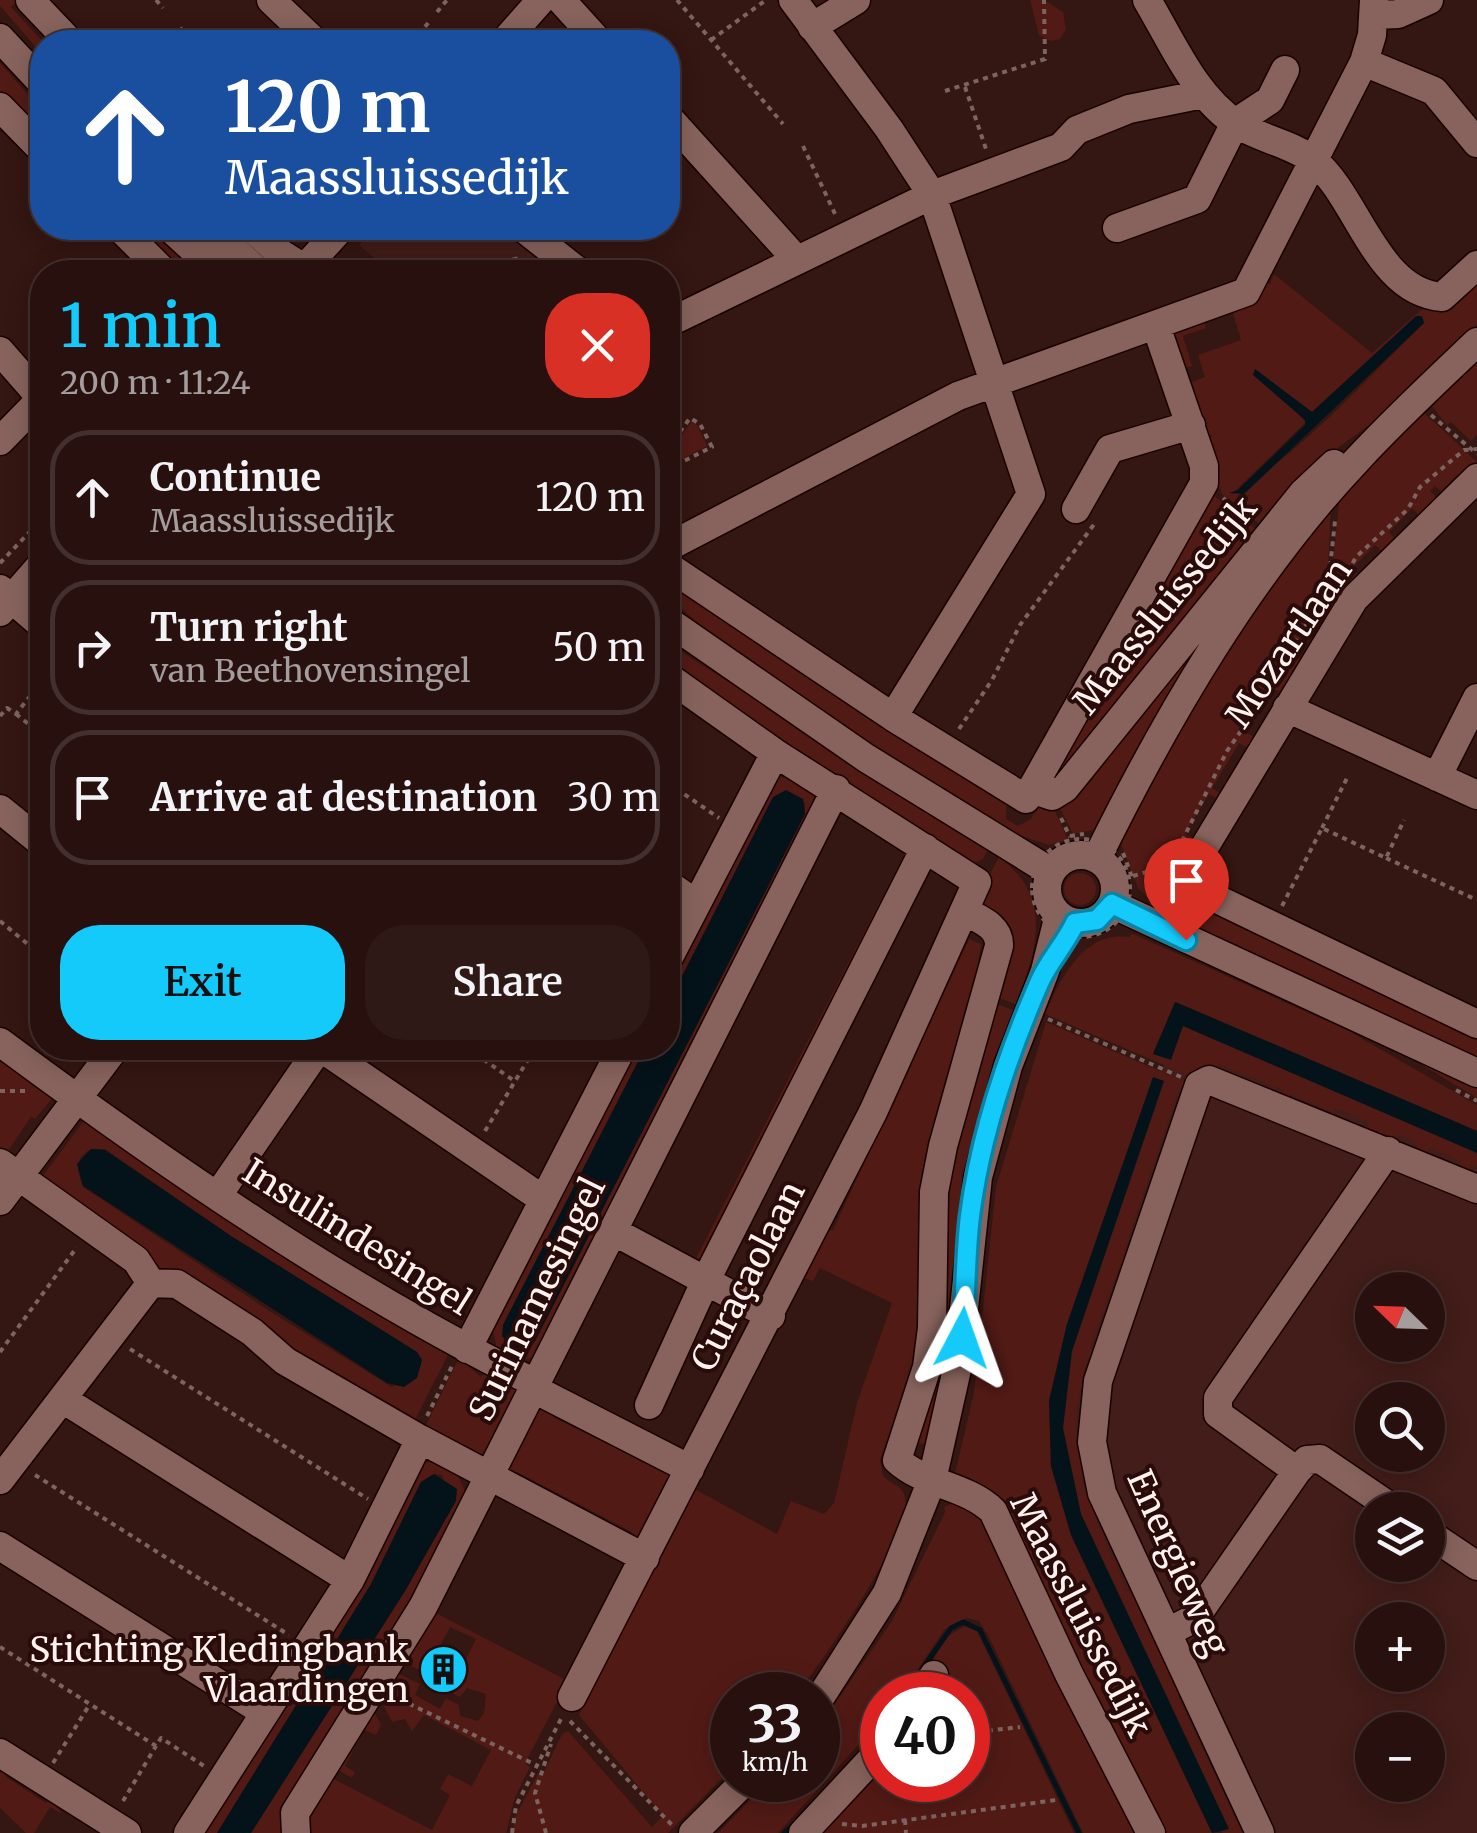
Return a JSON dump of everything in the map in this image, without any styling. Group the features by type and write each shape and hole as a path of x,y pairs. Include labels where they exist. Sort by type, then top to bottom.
{"street":[{"path":"30,0 59,30"},
{"path":"271,0 302,30"},
{"path":"515,30 541,0"},
{"path":"560,0 588,30"},
{"path":"793,0 932,196 1031,494 893,717"},
{"path":"812,27 856,0"},
{"path":"1147,0 1204,94 1235,123 1314,161 1384,261 1425,296 1442,298 1477,265"},
{"path":"680,541 958,396 1246,292 1364,62 1374,7 1398,14 1429,0"},
{"path":"0,38 30,69"},
{"path":"1364,62 1434,91 1477,143"},
{"path":"1117,228 1197,199 1235,123 1270,100 1284,70"},
{"path":"680,317 932,196 1061,147 1077,130 1130,109 1204,94"},
{"path":"0,107 30,138"},
{"path":"680,130 796,259"},
{"path":"132,240 152,260"},
{"path":"183,240 205,260"},
{"path":"223,240 245,260"},
{"path":"267,240 291,260"},
{"path":"314,260 331,240"},
{"path":"538,240 564,260"},
{"path":"680,574 942,748 1028,794 1204,483 1204,466 1156,326"},
{"name":"Maassluissedijk","path":"1097,858 1210,657 1332,489 1358,458 1477,342"},
{"path":"0,351 30,385"},
{"path":"0,441 30,410"},
{"path":"1076,509 1110,449 1190,425"},
{"name":"Maassluissedijk","path":"1028,794 1052,796 1064,788 1303,493 1340,459 1358,458"},
{"name":"Mozartlaan","path":"1182,868 1336,627 1372,579 1477,478"},
{"path":"30,575 4,600 30,617"},
{"path":"680,628 866,758 1051,872"},
{"path":"649,1405 705,1282 926,848 775,753 680,686"},
{"path":"1438,777 1477,698"},
{"path":"1287,708 1477,796"},
{"path":"680,935 775,753"},
{"name":"Surinamesingel","path":"296,1833 295,1813 423,1607 836,790"},
{"path":"0,809 30,833"},
{"name":"Curaçaolaan","path":"568,1706 771,1316 872,1112 977,882 926,848"},
{"path":"1066,857 1097,858 1114,878 1112,904 1097,920 1067,919 1047,895 1051,872 1066,857"},
{"path":"1182,868 1190,886 1477,1024"},
{"path":"680,893 696,904"},
{"path":"1112,904 1477,1073"},
{"name":"Maassluissedijk","path":"964,911 990,926 999,937 934,1192 932,1328 927,1367 897,1460 932,1480 980,1498 992,1511 1144,1826"},
{"path":"836,1672 887,1592 932,1480 958,1364 978,1177 1030,1005 1045,971 1061,952 1067,919"},
{"name":"Insulindesingel","path":"0,1042 76,1098 326,1266 467,1349 527,1378 534,1389 690,1469"},
{"path":"0,1202 9,1170 106,1060"},
{"path":"218,1195 312,1060"},
{"path":"338,1060 544,1200"},
{"name":"Surinamesingel","path":"467,1349 613,1060"},
{"path":"1199,1085 1218,1081 1477,1190"},
{"name":"Energieweg","path":"1199,1085 1098,1381 1094,1453 1102,1493 1260,1833"},
{"path":"1297,1471 1218,1414 1218,1398 1388,1151"},
{"path":"9,1170 136,1260 151,1282"},
{"path":"613,1231 771,1316"},
{"path":"7,1471 151,1282"},
{"path":"151,1282 177,1284 252,1332 285,1361 420,1439 645,1558"},
{"path":"64,1400 350,1580"},
{"name":"Surinamesingel","path":"188,1833 350,1580 420,1439"},
{"path":"1168,1632 1195,1618 1307,1460 1320,1459 1368,1492"},
{"path":"1445,1544 1477,1566"},
{"path":"0,1546 264,1712"},
{"path":"0,1752 118,1828"},
{"path":"810,1827 860,1772"},
{"path":"694,1833 724,1802"}],"path":[{"path":"156,0 163,8"},
{"path":"437,12 447,0"},
{"path":"677,0 783,124"},
{"path":"711,40 766,0"},
{"path":"945,90 965,88 1045,59 1044,0"},
{"path":"422,30 429,22"},
{"path":"965,88 994,172"},
{"path":"803,146 844,237"},
{"path":"680,432 690,418 700,416"},
{"path":"680,463 712,447 700,424 690,418"},
{"path":"1442,426 1477,454"},
{"path":"1204,483 1244,516"},
{"path":"1332,489 1335,526 1326,617 1336,627"},
{"path":"942,748 992,680 1020,625 1097,524 1076,509"},
{"path":"0,562 30,531"},
{"path":"16,714 30,697"},
{"path":"0,716 7,708 30,725"},
{"path":"1267,926 1348,778"},
{"path":"680,791 735,830"},
{"path":"1057,809 1072,841"},
{"path":"1386,858 1404,820"},
{"path":"1322,828 1477,900"},
{"path":"1128,878 1182,868"},
{"path":"0,921 30,946"},
{"path":"1076,1030 1199,1085"},
{"path":"472,1151 515,1087 512,1080 484,1060"},
{"path":"512,1080 526,1060"},
{"path":"0,1352 92,1227"},
{"path":"109,1335 384,1509"},
{"name":"Surinamesingel","path":"420,1439 422,1424 457,1356 467,1349"},
{"path":"7,1471 307,1646"},
{"path":"0,1647 156,1746"},
{"path":"374,1685 536,1766"},
{"path":"42,1779 90,1704"},
{"path":"568,1706 680,1833"},
{"path":"990,1730 1020,1726"},
{"path":"118,1828 161,1738 223,1778"},
{"path":"512,1833 516,1806 552,1739 536,1793 546,1833"},
{"path":"810,1827 862,1826 1056,1800"},
{"path":"904,1820 906,1833"}],"shaded area":[{"path":"0,0 18,0 11,7 32,30 30,40 0,6"},
{"path":"1030,0 1044,0 1063,12 1066,29 1060,39 1051,41 1039,35"},
{"path":"0,63 30,97 30,129 0,97"},
{"path":"138,240 164,240 185,260 159,260"},
{"path":"363,240 528,240 553,260 377,260 359,245"},
{"path":"1477,272 1477,325 1390,410 1310,468 1261,525 1222,494 1204,441 1213,436 1207,434 1187,391 1194,389 1192,382 1205,377 1198,355 1241,340 1233,313 1221,317 1218,308 1257,280 1270,284 1274,274 1372,353 1421,310 1433,310 1422,300","holes":["1419,315 1424,323 1308,437 1231,495 1306,422 1255,370 1312,412"]},
{"path":"1416,316 1422,316 1424,323 1244,494 1229,493 1238,490 1305,425 1305,420 1253,375 1255,369 1312,412"},
{"path":"1204,321 1206,328 1183,336 1192,366 1185,368 1174,337 1177,331"},
{"path":"1477,352 1477,435 1471,441 1451,422 1447,425 1427,400"},
{"path":"1419,408 1477,462 1477,468 1464,481 1457,475 1441,491 1435,486 1430,491 1442,503 1424,520 1412,508 1389,532 1400,544 1387,556 1375,545 1352,568 1363,580 1334,620 1329,607 1340,491"},
{"path":"691,422 697,425 707,446 680,461 680,437"},
{"path":"1310,489 1097,829 1073,834 1056,800"},
{"path":"1213,495 1257,530 1055,781 1051,779"},
{"path":"1331,502 1325,635 1309,626 1293,655 1307,664 1288,696 1273,688 1246,732 1260,741 1254,751 1239,743 1212,788 1227,798 1224,802 1209,794 1185,833 1199,843 1191,901 1477,1028 1477,1062 1161,911 1138,888 1121,844 1221,651"},
{"path":"680,581 1006,802 1006,819 1018,826 1031,819 1039,805 1053,807 1068,840 1049,845 1015,834 819,710 712,636 680,607"},
{"path":"680,651 988,850 983,859 969,866 680,680"},
{"path":"789,777 819,797 538,1355 522,1361 497,1350 491,1321 625,1060 639,1060 503,1325 508,1345 532,1345 535,1341 805,814 805,802 773,797 680,980 680,952 765,786 774,778"},
{"path":"786,790 803,799 805,814 680,1058 680,980 773,797"},
{"path":"906,851 913,855 703,1267 694,1262"},
{"path":"999,857 1028,889 1034,906 1035,943 1016,1004 993,996 986,917 978,896"},
{"path":"1080,873 1092,877 1096,889 1092,901 1080,905 1068,901 1064,889 1068,877"},
{"path":"1131,933 1347,1030 1477,1105 1477,1131 1176,1002 1153,1053 1182,1026 1477,1153 1477,1167 1471,1165 1466,1177 1457,1173 1462,1161 1430,1147 1425,1159 1413,1154 1417,1142 1398,1134 1393,1145 1366,1132 1369,1122 1335,1108 1333,1112 1291,1094 1288,1100 1283,1098 1285,1091 1219,1064 1216,1070 1194,1078 1045,1014 1076,959 1100,941 1130,937"},
{"path":"969,939 981,944 913,1373 880,1459 883,1476 899,1487 905,1497 904,1514 880,1567 812,1672 710,1672 710,1790 668,1833 513,1833 514,1819 538,1774 543,1774 562,1734 568,1731 652,1827 663,1816 579,1715 691,1487 777,1534 791,1501 824,1514 834,1503 857,1403 892,1303 820,1268 813,1281 804,1278 827,1231 833,1230"},
{"path":"991,1002 1013,1010 991,1074 961,1196 951,1313 928,1446 909,1439 940,1215"},
{"path":"1175,1002 1477,1131 1477,1153 1183,1026 1171,1060 1153,1054"},
{"path":"1180,1015 1477,1139 1477,1833 1222,1833 1073,1514 1057,1396"},
{"path":"1046,1022 1190,1084 1188,1091 1179,1089 1125,1248 1132,1252 1128,1265 1120,1263 1090,1348 1098,1351 1095,1359 1087,1357 1076,1412 1076,1450 1084,1450 1088,1473 1080,1476 1113,1561 1122,1558 1116,1566 1128,1593 1136,1590 1146,1612 1141,1615 1148,1629 1153,1627 1185,1695 1178,1698 1236,1820 1243,1818 1247,1833 1223,1833 1229,1828 1081,1514 1063,1428 1072,1351 1164,1082 1153,1078 1067,1324 1049,1401 1051,1466 1071,1535 1212,1833 1158,1833 955,1473 974,1393 996,1187"},
{"path":"1386,1043 1477,1084 1477,1098"},
{"path":"0,1052 54,1096 35,1119 31,1117 6,1154 0,1150"},
{"path":"639,1060 679,1060 535,1341 525,1349 511,1347 502,1336 503,1325"},
{"path":"1153,1077 1164,1081 1072,1351 1063,1428 1081,1514 1229,1829 1212,1833 1071,1535 1051,1466 1049,1401 1067,1324"},
{"path":"91,1120 446,1350 448,1355 415,1420 160,1277 38,1182 83,1122","holes":["91,1149 105,1149 231,1236 417,1352 421,1366 392,1387 83,1187 79,1161"]},
{"path":"91,1149 105,1150 231,1236 417,1352 422,1360 417,1378 404,1387 387,1383 83,1186 77,1164"},
{"path":"459,1358 481,1377 484,1374 516,1390 518,1398 488,1457 479,1459 460,1450 462,1445 423,1431"},
{"path":"545,1405 553,1417 660,1470 669,1468 672,1475 641,1536 634,1539 632,1532 517,1472 510,1475 507,1469 540,1406"},
{"path":"438,1460 458,1475 466,1494 412,1596 419,1600 286,1833 251,1833 405,1591 452,1507 442,1475 434,1474 421,1482 371,1584 327,1656 323,1653 328,1635 419,1465"},
{"path":"434,1474 457,1489 456,1501 405,1591 251,1833 217,1833 371,1584 421,1482"},
{"path":"956,1501 981,1509 1137,1833 1083,1833 989,1637 979,1621 967,1618 944,1630 916,1672 860,1672 860,1743 840,1765 840,1696 892,1621 944,1507"},
{"path":"434,1612 568,1681 525,1763 530,1767 515,1797 506,1833 302,1833 326,1775 432,1830 450,1795 440,1789 448,1774 472,1786 491,1750 424,1715 412,1731 405,1719 392,1722 380,1699 397,1673 420,1684 415,1695 440,1709 446,1698 459,1705 460,1716 478,1721 484,1713 486,1694 467,1688 460,1697 450,1692 476,1639 450,1627 430,1665 423,1662 419,1670 404,1662"},
{"path":"965,1626 977,1631 1074,1833 788,1833 817,1802 840,1802 840,1777 860,1756 860,1802 990,1802 990,1672 925,1672 948,1636"},
{"path":"323,1640 317,1655 324,1660 217,1833 199,1833"},
{"path":"374,1712 381,1725 376,1735 364,1730 345,1766 355,1772 352,1778 336,1769"},
{"path":"5,1767 9,1770 6,1777 46,1803 51,1796 61,1803 58,1808 62,1814 50,1807 34,1833 26,1833 0,1808 0,1773"},
{"path":"748,1802 806,1802 778,1833 718,1833"}],"waterway":[{"path":"923,1668 951,1628 963,1622 980,1630 1079,1833"},
{"path":"784,1833 793,1825"}],"place":[{"name":"Stichting Kledingbank Vlaardingen","path":"444,1670"}],"route":[{"path":"962,1338 966,1259 978,1177 1016,1040 1045,971 1061,952 1075,923 1097,920 1112,904 1186,940"}]}
